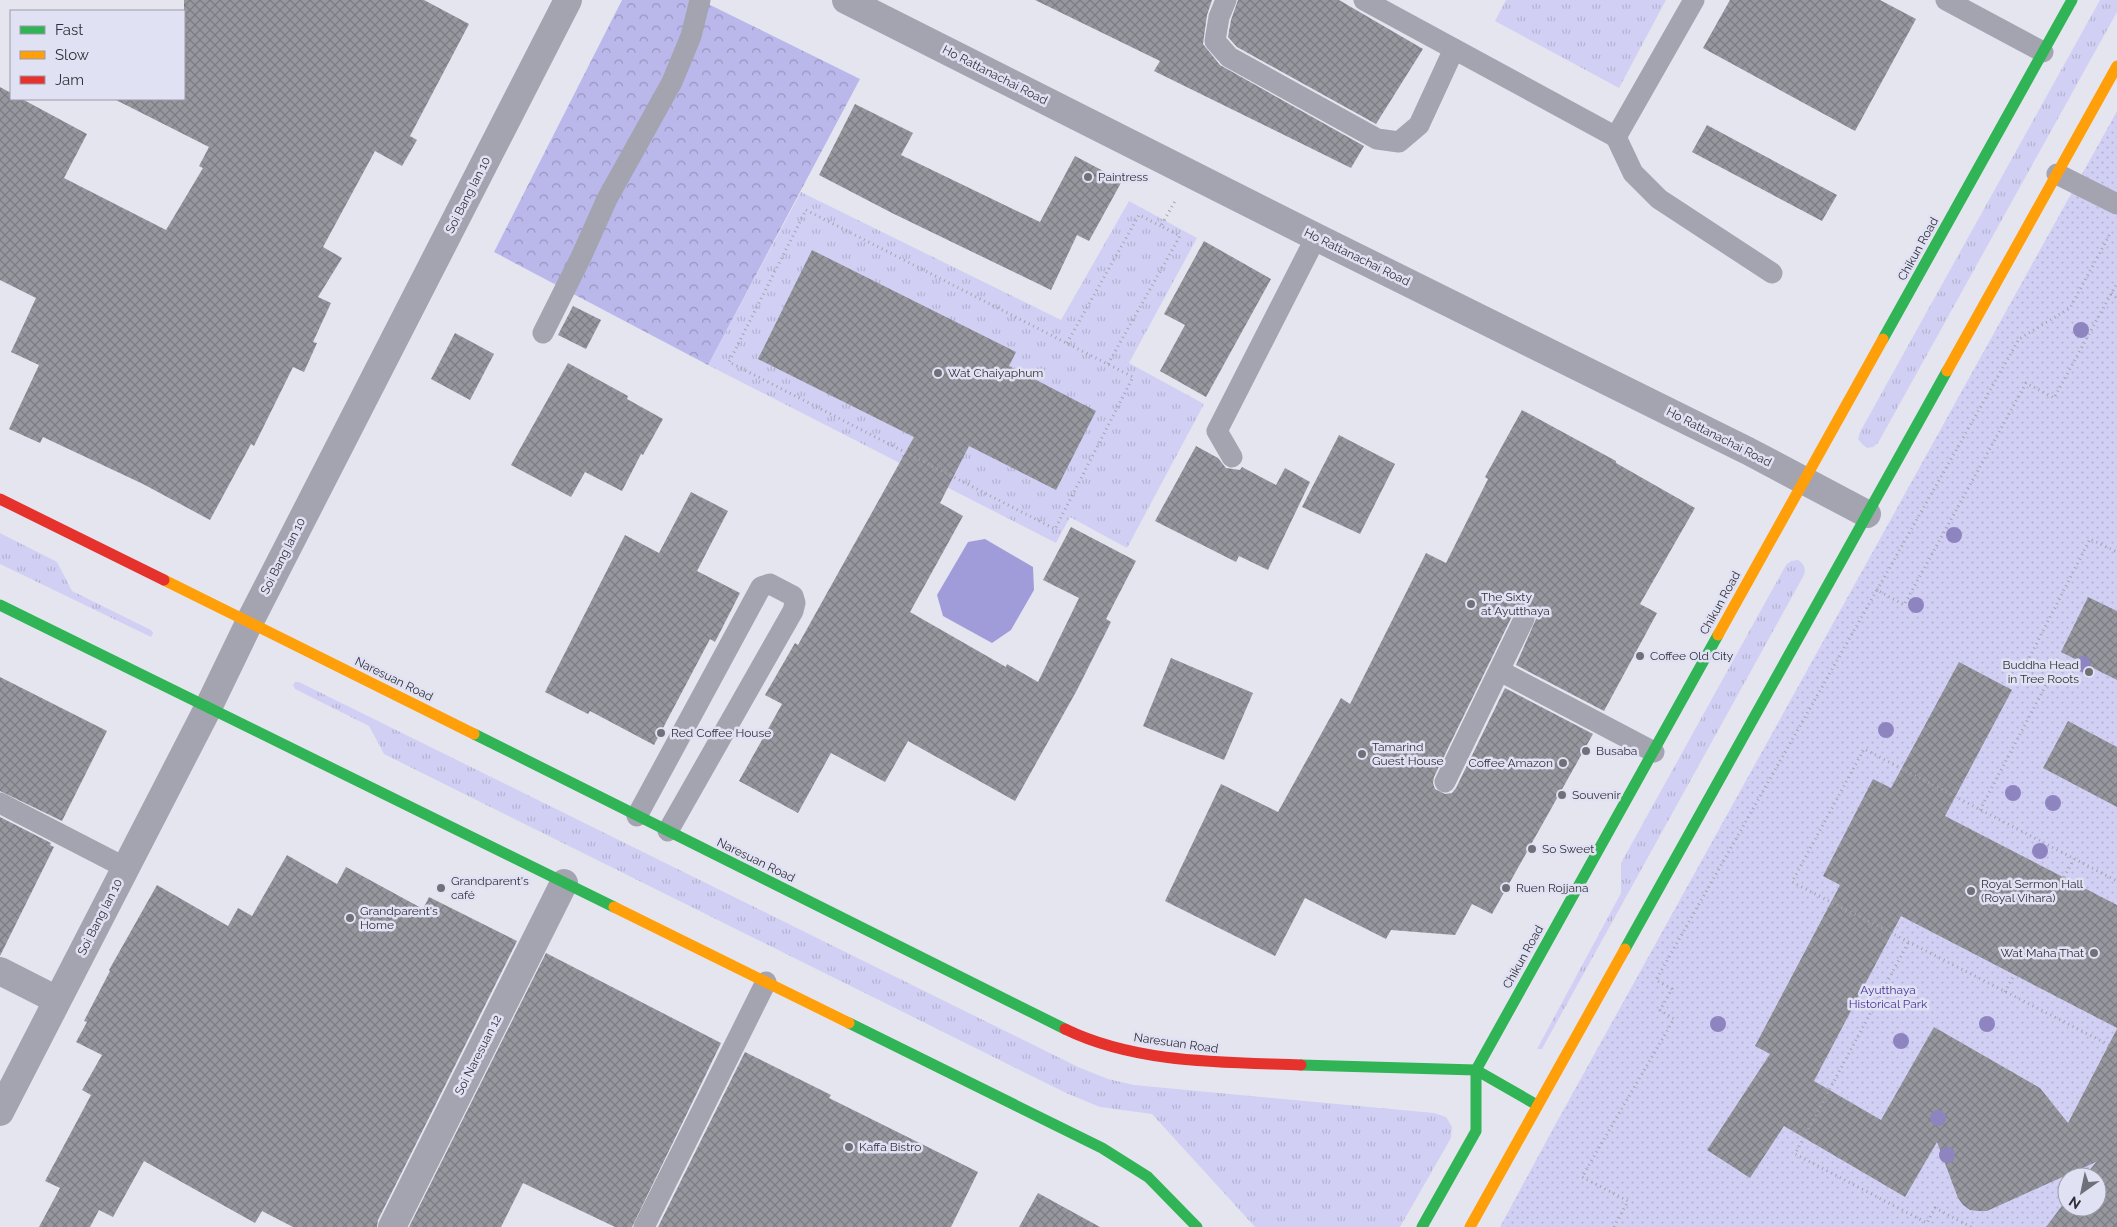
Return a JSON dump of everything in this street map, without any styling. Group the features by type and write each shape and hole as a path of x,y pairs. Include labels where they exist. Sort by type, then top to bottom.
{"street":[{"name":"Soi Bang Ian 10","path":"0,1112 568,0"},
{"name":"Ho Rattanachai Road","path":"846,0 1191,172 1316,237 1805,480 1867,514"},
{"name":"Chikun Road","path":"1424,1226 1476,1131 1476,1070 2072,0"},
{"path":"1470,1227 2117,66"},
{"name":"Naresuan Road","path":"0,499 1076,1034 1134,1052 1211,1062 1476,1070 1537,1106"},
{"path":"0,604 1102,1148 1148,1177 1197,1227"},
{"name":"Soi Naresuan 12","path":"392,1227 564,883"},
{"path":"0,971 57,1000"}],"lane":[{"path":"543,333 607,200 672,82 691,36 700,0"},
{"path":"1226,0 1219,17 1215,41 1229,57 1377,139 1399,142 1419,125 1454,49"},
{"path":"1364,0 1616,138 1633,173 1659,199 1772,273"},
{"path":"1616,138 1694,0"},
{"path":"1946,0 2043,52"},
{"path":"2057,174 2117,204"},
{"path":"1232,457 1217,431 1316,237"},
{"path":"637,816 761,587 770,584 793,596 795,603 793,610 668,831"},
{"path":"1445,782 1524,620"},
{"path":"1500,671 1654,752"},
{"path":"0,803 126,868"},
{"path":"644,1227 766,982"}],"path":[{"path":"1161,226 1191,172"},
{"path":"806,210 1067,343 1133,377 1055,529 729,362 806,210"},
{"path":"1067,343 1139,215 1161,226 1180,236 1108,364"},
{"path":"1614,1227 1628,1201 1582,1177 1674,1019 1660,1010 1672,989 1656,980 2019,339 2070,308 2112,230"},
{"path":"1877,590 1904,605 2026,383 2054,398 2117,283"},
{"path":"2111,294 2117,298"},
{"path":"1980,810 2048,683 2023,670 2090,539 2117,552"},
{"path":"2109,1045 1792,882 1864,749 2117,881"},
{"path":"2064,877 2074,859"},
{"path":"1908,943 1795,1154 1927,1223 1935,1208 1971,1227"},
{"path":"2005,992 2014,975"}],"green space":[{"path":"622,0 700,0 860,79 708,365 494,252"},
{"path":"1506,0 1666,0 1619,88 1495,21"},
{"path":"2100,0 2117,0 2117,12 1878,443 1873,447 1867,448 1858,439 1860,432"},
{"name":"Ayutthaya Historical Park","path":"2117,111 2117,1227 1500,1227 1554,1127"},
{"path":"801,192 1061,320 1129,201 1197,238 1129,363 1204,404 1127,548 1070,517 1056,543 708,365"},
{"path":"0,533 57,562 72,591 151,630 153,633 151,637 0,564"},
{"path":"1798,560 1804,566 1804,575 1542,1049 1537,1049 1621,893 1621,863 1786,565 1791,561"},
{"path":"295,682 299,682 1078,1067 1108,1079 1134,1085 1434,1113 1446,1117 1452,1127 1451,1138 1400,1227 1255,1227 1152,1114 1100,1107 1066,1093 384,754 369,726 295,689 293,685"}],"shaded area":[{"path":"985,539 1033,567 1034,590 1011,630 992,643 943,616 937,595 968,542"}],"building":[{"path":"184,0 424,0 469,24 410,136 417,140 402,166 375,151 323,247 342,258 318,297 331,303 313,342 317,343 304,372 293,367 254,446 251,444 210,520 143,484 43,437 40,443 9,429 39,365 11,352 36,298 0,280 0,87 10,92 10,100 24,100 87,134 64,178 166,230 203,168 199,166 209,147 116,100 185,100"},
{"path":"1035,0 1212,0 1207,15 1203,44 1220,65 1364,146 1351,168 1154,71 1160,61"},
{"path":"1238,0 1339,0 1423,49 1376,124 1237,47 1228,37 1231,20"},
{"path":"1730,0 1880,0 1916,19 1855,131 1703,48"},
{"path":"855,104 913,133 901,155 1040,222 1075,156 1122,181 1089,241 1077,235 1051,290 892,213 819,175"},
{"path":"1707,125 1837,195 1822,221 1692,152"},
{"path":"1204,241 1271,279 1206,397 1160,371 1185,325 1164,314"},
{"path":"812,250 1016,352 1009,366 1096,411 1056,490 969,446 940,503 963,516 910,612 1006,667 1007,664 1038,682 1079,598 1043,580 1071,527 1136,561 1106,619 1111,622 1077,690 1015,801 908,741 885,782 831,753 798,813 739,781 782,704 765,695 795,643 798,645 914,437 758,359"},
{"path":"573,306 601,320 586,349 558,335"},
{"path":"455,333 494,354 470,400 431,379"},
{"path":"568,363 628,396 627,399 663,419 643,455 641,454 622,491 585,472 571,497 511,465"},
{"path":"1522,410 1616,461 1616,463 1695,508 1640,604 1657,613 1604,711 1516,665 1536,619 1534,612 1529,608 1517,608 1513,614 1434,777 1435,789 1445,794 1452,793 1456,788 1505,688 1593,734 1492,914 1472,904 1455,935 1391,930 1386,939 1305,898 1275,956 1165,901 1221,784 1278,812 1341,698 1350,704 1426,553 1446,563 1488,479 1485,477"},
{"path":"1339,435 1395,464 1360,534 1302,507"},
{"path":"1196,446 1218,458 1226,468 1240,470 1242,467 1276,485 1285,468 1310,482 1268,570 1239,556 1236,562 1155,521"},
{"path":"691,492 728,511 697,571 740,593 715,642 710,639 654,745 590,711 588,714 545,692 625,535 659,553"},
{"path":"2088,597 2117,611 2117,680 2061,652"},
{"path":"1171,658 1253,693 1224,760 1143,726"},
{"path":"1959,662 2012,690 1945,816 2117,905 2117,1028 1901,916 1814,1081 1881,1120 1934,1027 2040,1088 2068,1123 2117,1029 2117,1227 2046,1227 2057,1212 2057,1217 2107,1217 2107,1167 2092,1167 2096,1162 2085,1167 2057,1167 2057,1180 1987,1211 1978,1211 1970,1210 1958,1198 1937,1142 1905,1197 1784,1126 1750,1178 1707,1150 1770,1054 1755,1046 1840,885 1823,876 1873,779 1891,788"},
{"path":"0,677 107,731 62,821 0,791"},
{"path":"2068,721 2117,747 2117,807 2043,768"},
{"path":"0,817 51,843 50,845 54,847 0,956"},
{"path":"287,855 337,884 346,867 423,909 429,897 517,941 378,1220 377,1227 293,1227 262,1211 255,1223 144,1161 113,1217 99,1210 90,1227 39,1227 60,1188 45,1181 91,1095 82,1090 102,1055 76,1042 87,1022 84,1021 109,970 157,885 228,926 238,908 252,916"},
{"path":"546,953 721,1043 632,1227 615,1227 523,1183 501,1227 409,1227"},
{"path":"745,1052 831,1095 829,1098 978,1172 951,1227 658,1227"},
{"path":"1038,1193 1100,1227 1019,1227"}],"traffic: fast":[{"path":"1883,339 2072,0"},
{"path":"1625,949 1947,371"},
{"path":"0,605 614,907"},
{"path":"1422,1227 1476,1131 1476,1070 1718,635"},
{"path":"474,734 1065,1029"},
{"path":"849,1023 1102,1148 1148,1177 1197,1227"},
{"path":"1301,1065 1476,1070 1537,1105"}],"traffic: slow":[{"path":"1947,371 2117,66"},
{"path":"1718,635 1883,339"},
{"path":"164,580 474,734"},
{"path":"614,907 849,1023"},
{"path":"1470,1227 1625,949"}],"traffic: jam":[{"path":"0,499 164,580"},
{"path":"1065,1029 1121,1049 1151,1055 1211,1062 1301,1065"}],"place":[{"name":"Paintress","path":"1088,177"},
{"name":"Wat Chaiyaphum","path":"938,373"},
{"name":"The Sixty at Ayutthaya","path":"1471,604"},
{"name":"Coffee Old City","path":"1640,656"},
{"name":"Buddha Head in Tree Roots","path":"2089,672"},
{"name":"Red Coffee House","path":"661,733"},
{"name":"Busaba","path":"1586,751"},
{"name":"Tamarind Guest House","path":"1362,754"},
{"name":"Coffee Amazon","path":"1563,763"},
{"name":"Souvenir","path":"1562,795"},
{"name":"So Sweet","path":"1532,849"},
{"name":"Grandparent's café","path":"441,888"},
{"name":"Ruen Rojjana","path":"1506,888"},
{"name":"Royal Sermon Hall (Royal Vihara)","path":"1971,891"},
{"name":"Grandparent's Home","path":"350,918"},
{"name":"Wat Maha That","path":"2094,953"},
{"name":"Kaffa Bistro","path":"849,1147"}]}
